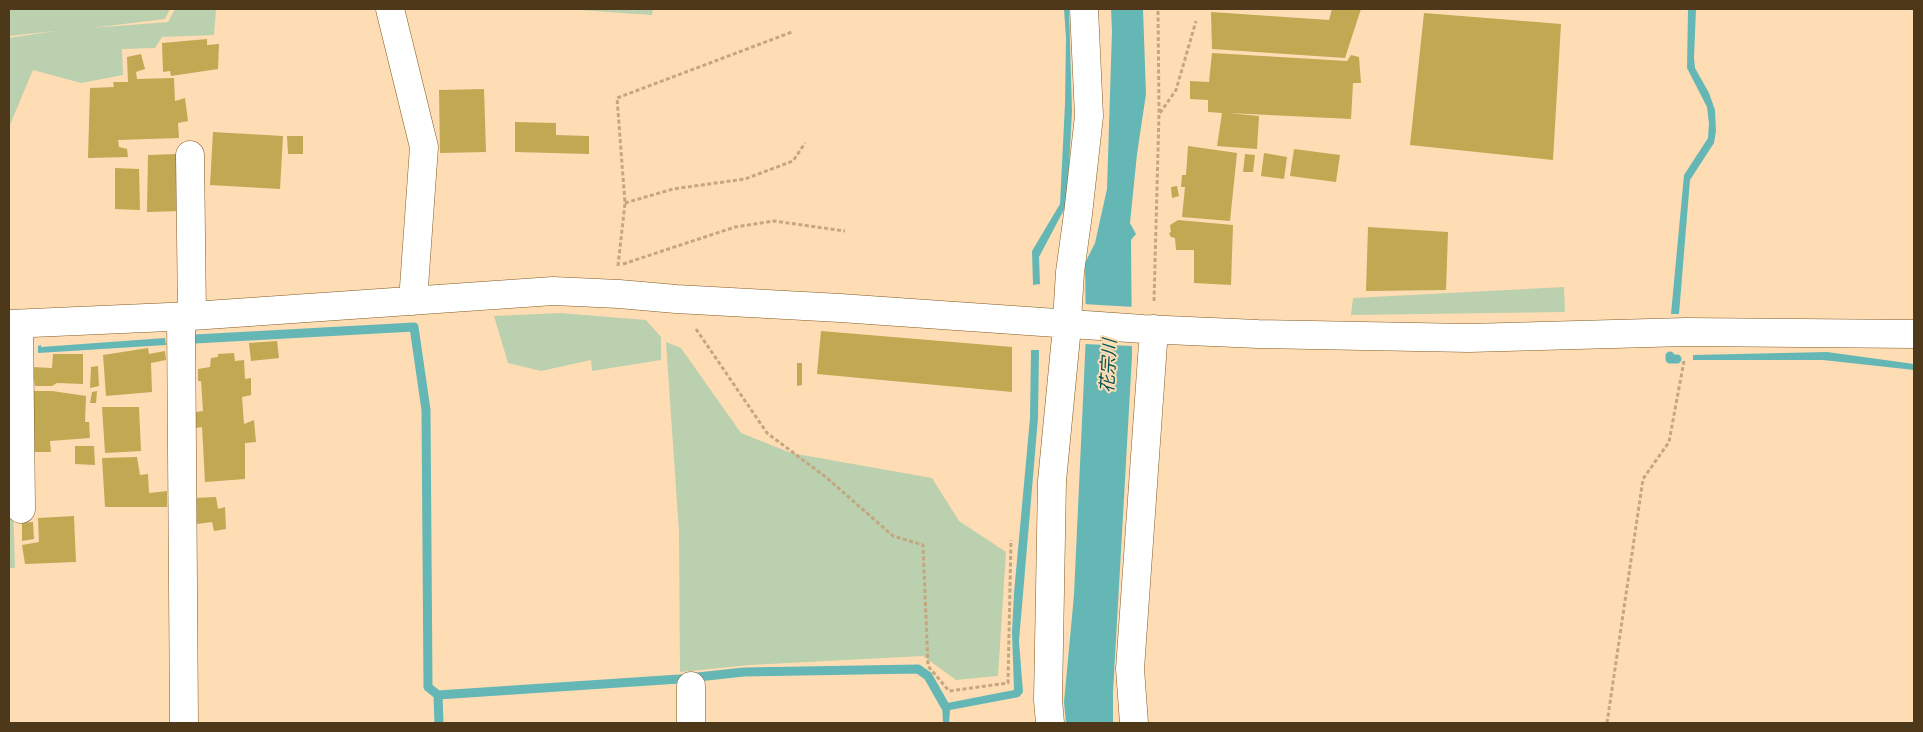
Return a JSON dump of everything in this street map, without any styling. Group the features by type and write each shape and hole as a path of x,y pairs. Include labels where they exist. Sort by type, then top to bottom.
{"street":[{"path":"390,9 424,147 413,301"},
{"path":"1050,723 1048,700 1052,481 1070,323 1070,272 1089,116 1084,9"},
{"path":"184,723 186,316 190,154"},
{"path":"21,509 14,324 186,316 553,291 1148,329 1258,334 1468,338 1686,332 1914,334"},
{"path":"1134,723 1130,670 1148,329"},
{"path":"691,686 691,723"}],"path":[{"path":"1148,329 1160,113 1158,9"},
{"path":"1160,113 1176,90 1196,21"},
{"path":"618,294 618,266 625,202 617,98 792,32"},
{"path":"625,202 673,188 745,179 793,161 805,143"},
{"path":"618,266 735,227 774,221 845,231"},
{"path":"691,322 767,433 827,478 893,536 923,544 928,666 949,691 1008,683 1011,540"},
{"path":"1607,723 1643,479 1669,442 1686,352 1686,332"}],"green space":[{"path":"9,9 170,9 165,19 91,28 168,22 175,9 216,9 214,35 162,37 155,48 122,49 123,75 81,83 33,70 9,127 9,38 55,31 9,36"},
{"path":"564,9 653,9 652,15"},
{"path":"1564,287 1565,312 1351,315 1353,298"},
{"path":"560,313 646,320 661,337 661,360 592,371 591,360 541,371 508,363 494,316"},
{"path":"666,342 681,348 741,433 791,453 932,478 959,521 1006,552 998,676 956,680 923,656 750,665 680,672 679,532"},
{"path":"13,501 15,568 9,568 9,502"}],"water":[{"path":"1064,9 1069,9 1072,111 1067,204 1039,257 1040,284 1033,285 1032,251 1060,204 1065,104 1066,38"},
{"name":"花宗川","path":"1111,9 1143,9 1146,94 1137,154 1130,223 1136,234 1131,240 1132,356 1113,692 1113,723 1066,723 1064,702 1074,595 1086,334 1085,263 1095,243 1107,189"},
{"path":"1688,9 1696,9 1695,68 1709,93 1715,110 1716,131 1714,143 1690,180 1679,314 1671,314 1684,175 1708,138 1709,124 1707,107 1687,68"},
{"path":"165,338 166,345 38,353 38,346 41,345 41,347"},
{"path":"1031,350 1039,350 1038,418 1019,641 1023,692 1019,697 950,710 949,723 943,723 942,704 1014,690 1012,632 1030,418"},
{"path":"1827,352 1914,364 1914,370 1823,360 1693,360 1693,355"}],"pier":[{"path":"1083,304 1134,307 1134,346 1083,344"}],"building":[{"path":"1332,9 1361,9 1345,58 1212,49 1211,12 1329,20"},
{"path":"1424,13 1561,24 1553,160 1410,145"},
{"path":"207,39 207,45 219,44 218,69 171,76 170,71 163,72 162,43"},
{"path":"1212,53 1347,61 1351,55 1359,57 1361,83 1353,83 1351,119 1228,113 1259,116 1257,149 1217,146 1222,113 1208,112 1208,100 1190,99 1190,81 1209,82"},
{"path":"141,54 145,69 136,72 137,79 174,78 175,101 185,98 188,121 178,123 179,138 118,140 119,147 127,149 128,157 88,158 90,88 114,87 113,82 128,82 127,57"},
{"path":"484,89 486,152 440,153 439,90"},
{"path":"515,122 556,123 556,135 589,136 589,154 515,152"},
{"path":"213,132 283,136 280,189 210,185"},
{"path":"287,136 303,136 303,154 288,154"},
{"path":"1188,146 1237,153 1230,221 1182,217 1185,187 1181,187 1182,175 1186,175"},
{"path":"1294,149 1340,155 1336,182 1290,176"},
{"path":"1264,153 1287,157 1284,179 1261,176"},
{"path":"178,154 182,211 147,212 148,155"},
{"path":"1245,154 1255,155 1253,172 1243,172"},
{"path":"115,168 139,169 140,210 115,209"},
{"path":"1177,186 1179,196 1172,198 1171,187"},
{"path":"1178,220 1233,225 1231,285 1194,283 1194,250 1176,250 1175,238 1171,237 1169,233 1171,232 1170,225"},
{"path":"1368,227 1448,232 1446,290 1366,291"},
{"path":"821,331 1012,347 1012,392 817,374"},
{"path":"277,341 279,358 251,361 249,343"},
{"path":"148,348 149,354 165,351 166,360 151,363 152,392 106,396 103,355"},
{"path":"234,353 235,361 244,360 245,379 251,378 251,395 242,397 244,424 254,420 256,442 245,443 245,479 205,482 202,427 196,428 196,412 203,411 201,381 198,381 198,369 210,367 211,358 218,357 218,354"},
{"path":"53,354 83,354 83,384 57,383 52,386 35,386 32,367 52,368"},
{"path":"797,363 802,363 802,385 797,386"},
{"path":"98,366 99,386 90,388 91,367"},
{"path":"33,391 52,391 86,396 85,422 89,422 90,438 50,441 51,452 33,452"},
{"path":"97,391 96,403 90,403 92,392"},
{"path":"102,407 139,407 141,451 105,453"},
{"path":"75,446 94,446 95,465 75,464"},
{"path":"137,457 140,475 148,474 149,493 167,491 167,507 105,507 102,458"},
{"path":"216,497 218,509 225,507 226,529 214,531 212,522 197,524 194,498"},
{"path":"74,516 76,562 25,564 22,545 39,542 38,518"},
{"path":"33,522 34,539 22,541 22,523"}],"waterway":[{"path":"195,339 414,327 426,410 428,687 438,695 439,723"},
{"path":"1670,356 1670,359 1677,359"},
{"path":"438,695 679,679 744,672 918,669 928,676 945,706"}]}
